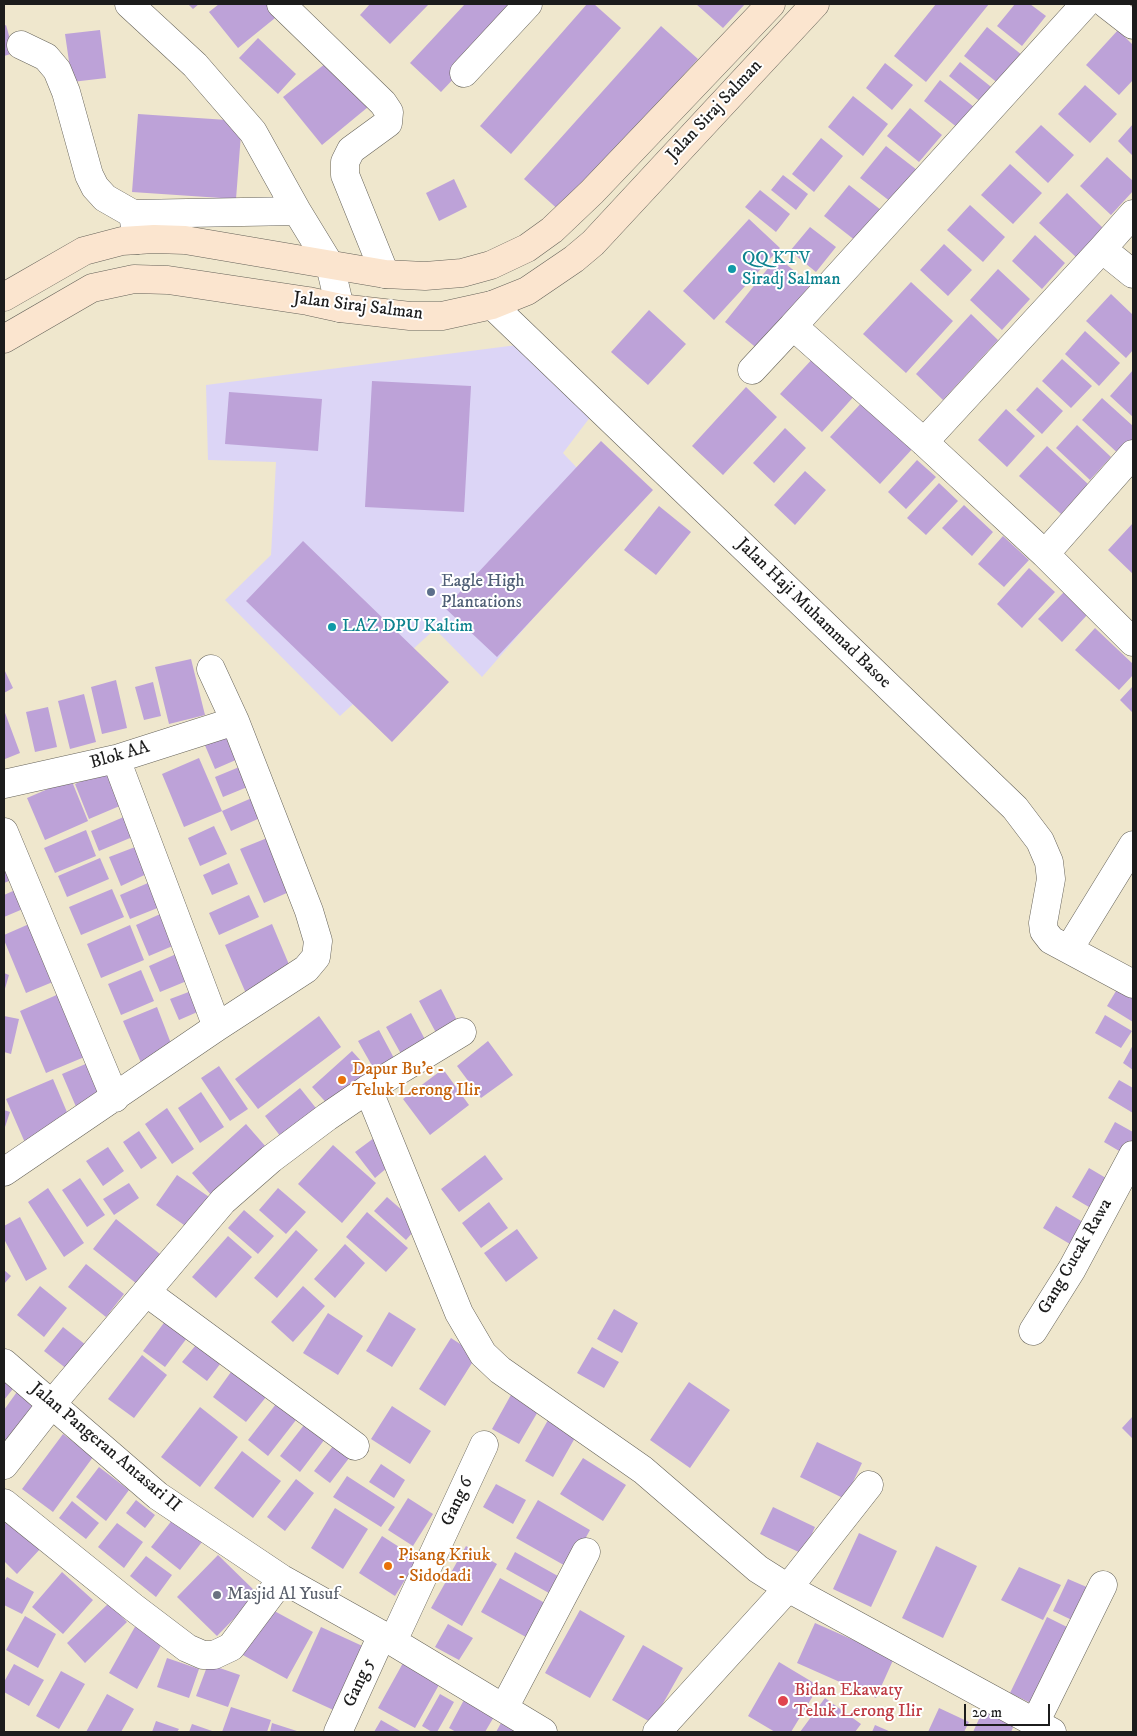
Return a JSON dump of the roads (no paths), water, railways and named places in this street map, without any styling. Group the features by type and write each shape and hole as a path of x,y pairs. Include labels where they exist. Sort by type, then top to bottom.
{"street":[{"path":"129,4 195,65 253,132 297,211 330,265 340,308"},
{"path":"281,4 383,103 389,112 388,123 351,150 346,162 344,175 385,274"},
{"path":"464,73 528,4"},
{"name":"Jalan Siraj Salman","path":"4,297 84,251 122,241 135,227 185,240 385,274 425,276 462,273 491,265 527,248 552,230 592,192 771,4"},
{"name":"Jalan Siraj Salman","path":"4,339 92,288 134,279 168,280 308,300 340,308 410,316 442,316 492,305 527,291 574,259 593,243 815,4"},
{"path":"752,370 1085,4"},
{"path":"1106,4 1133,26"},
{"path":"20,45 46,57 57,70 66,92 89,175 95,187 135,227 297,211"},
{"path":"924,442 1133,214"},
{"path":"1102,249 1133,274"},
{"name":"Jalan Haji Muhammad Basoe","path":"492,305 1015,808 1040,841 1049,862 1051,880 1043,923 1044,931 1051,940 1069,949"},
{"path":"793,326 924,442 1044,554 1133,642"},
{"path":"1044,554 1133,454"},
{"path":"4,1172 217,1027 306,969 316,957 318,941 279,832 234,720 211,669"},
{"name":"Blok AA","path":"4,784 116,759 234,720"},
{"path":"116,759 217,1027"},
{"path":"4,832 115,1098"},
{"path":"1133,845 1069,949 1133,984"},
{"path":"4,1465 51,1405 223,1201 271,1159 368,1089 462,1032"},
{"path":"368,1089 459,1314 483,1354 500,1370 643,1470 751,1564 788,1588 1043,1727 1103,1585"},
{"name":"Gang Cucak Rawa","path":"1033,1331 1072,1269 1133,1155"},
{"path":"146,1292 355,1446"},
{"name":"Jalan Pangeran Antasari II","path":"4,1363 158,1496 282,1579 388,1638 543,1732"},
{"name":"Gang 6","path":"388,1638 484,1445"},
{"path":"657,1732 788,1588 869,1485"},
{"path":"4,1503 133,1607 187,1648 203,1655 214,1655 231,1647 282,1579"},
{"path":"504,1708 586,1552"},
{"name":"Gang 5","path":"338,1732 388,1638"}],"place":[{"name":"QQ KTV Siradj Salman","path":"732,269"},
{"name":"Eagle High Plantations","path":"431,592"},
{"name":"LAZ DPU Kaltim","path":"332,627"},
{"name":"Dapur Bu'e - Teluk Lerong Ilir","path":"342,1080"},
{"name":"Pisang Kriuk - Sidodadi","path":"388,1566"},
{"name":"Masjid Al Yusuf","path":"217,1595"},
{"name":"Bidan Ekawaty Teluk Lerong Ilir","path":"783,1701"}]}
